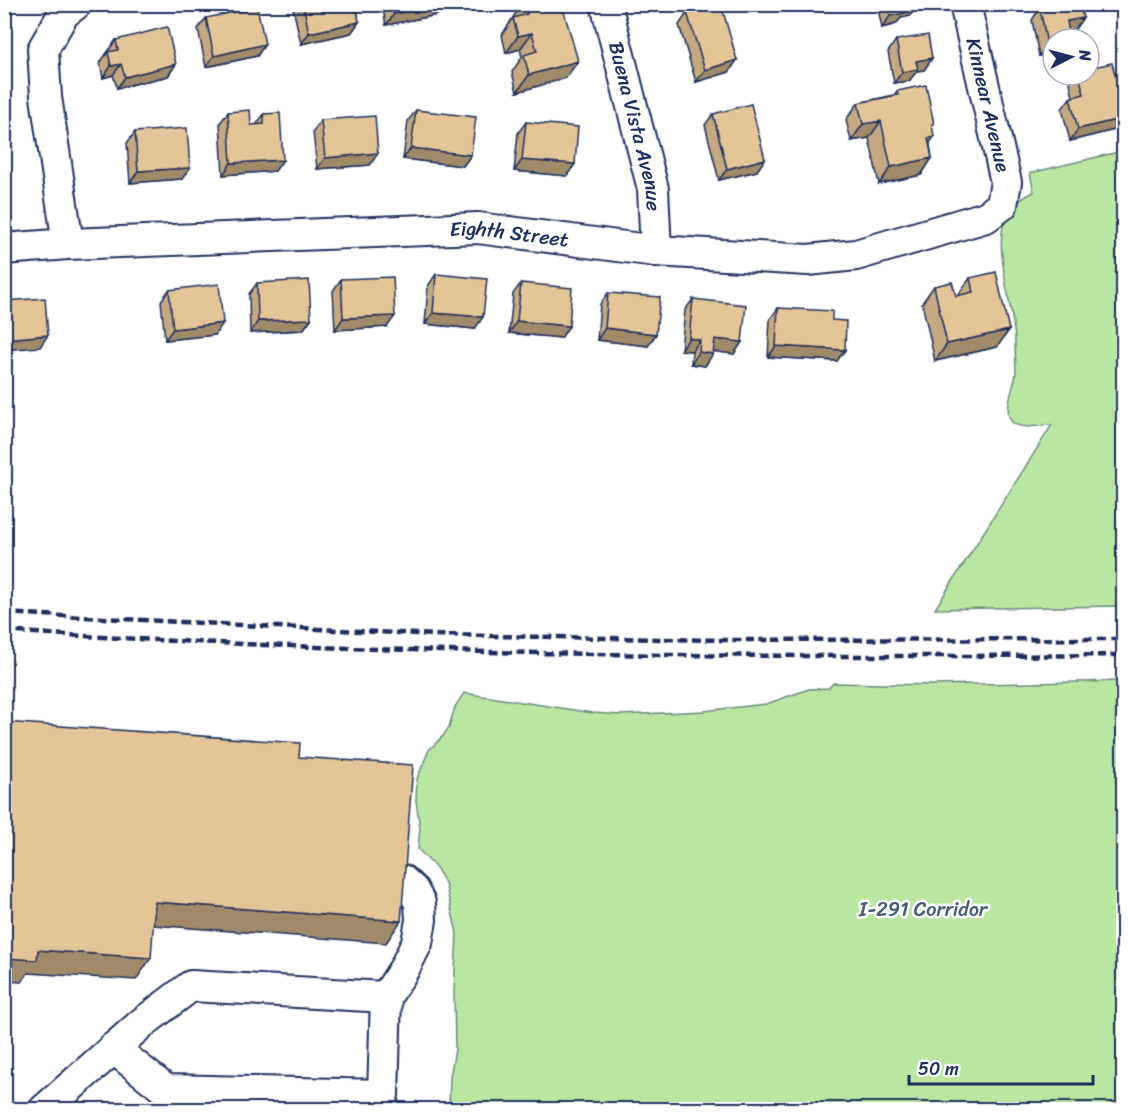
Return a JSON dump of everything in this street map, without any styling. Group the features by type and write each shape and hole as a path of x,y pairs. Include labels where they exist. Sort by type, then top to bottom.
{"street":[{"path":"68,244 46,97 43,49 64,13 76,4"},
{"name":"Buena Vista Avenue","path":"606,4 653,189 656,251"},
{"name":"Kinnear Avenue","path":"965,4 1006,182 1002,205"},
{"name":"Eighth Street","path":"4,249 68,244 478,228 656,251 808,260 856,255 986,217 1002,205"},
{"path":"113,1048 166,1090 382,1095 386,997 417,943 421,920 420,903 413,890 402,880"},
{"path":"44,1110 113,1048 191,986 386,997"}],"green space":[{"path":"1123,151 1123,606 935,609 1052,425 1021,426 1012,422 1009,417 1009,405 1016,373 1014,327 1001,242 1007,215 1018,202 1034,192 1030,173"},
{"name":"I-291 Corridor","path":"1123,681 1123,1109 449,1109 450,1077 455,1050 454,991 457,933 445,883 437,869 418,849 420,828 416,801 417,779 429,750 449,727 455,707 464,693 620,715 704,711 766,704 809,689 829,688 833,683 933,685"}],"building":[{"path":"303,4 356,4 359,22 309,33"},
{"path":"393,4 441,4 394,14"},
{"path":"524,4 559,4 561,9 563,8 578,61 529,75 524,55 537,51 532,33 518,36 513,18 527,14"},
{"path":"721,4 737,60 705,70 687,13"},
{"path":"888,4 918,4 904,7 905,13 890,16"},
{"path":"1057,4 1080,4 1083,18 1067,21 1068,27 1044,27 1040,8"},
{"path":"257,7 265,44 214,56 206,18"},
{"path":"167,27 176,64 125,77 121,64 111,66 108,52 118,50 116,40"},
{"path":"928,35 932,58 916,61 918,69 902,72 896,40"},
{"path":"1112,63 1124,109 1124,118 1078,129 1070,98 1084,94 1082,87 1101,87 1101,65"},
{"path":"926,85 934,124 932,124 934,137 928,138 932,158 891,167 881,121 863,124 858,103 898,95 897,91"},
{"path":"751,104 765,159 727,169 713,114"},
{"path":"250,110 251,125 264,124 264,114 280,113 283,160 231,163 228,112"},
{"path":"416,110 476,117 471,155 411,148"},
{"path":"375,116 378,153 325,158 321,120"},
{"path":"526,122 578,127 575,164 522,160"},
{"path":"187,128 190,168 138,171 135,132"},
{"path":"996,272 1009,330 947,344 934,286 952,282 956,296 973,292 970,278"},
{"path":"436,274 487,279 483,317 433,313"},
{"path":"393,277 395,316 343,318 341,279"},
{"path":"309,280 311,319 258,321 257,283"},
{"path":"521,283 572,288 569,326 517,321"},
{"path":"219,284 223,323 173,329 169,290"},
{"path":"608,293 660,297 656,334 605,328"},
{"path":"45,298 48,335 4,339 4,301"},
{"path":"693,299 746,305 742,342 715,339 713,354 699,352 700,340 689,338"},
{"path":"778,308 832,311 832,320 846,321 845,350 776,346"},
{"path":"4,722 300,743 299,757 413,765 401,921 155,902 151,958 38,950 37,960 4,958"}],"railway":[{"path":"4,613 437,635 722,640 1124,639"},
{"path":"4,631 284,646 564,654 1124,655"}]}
